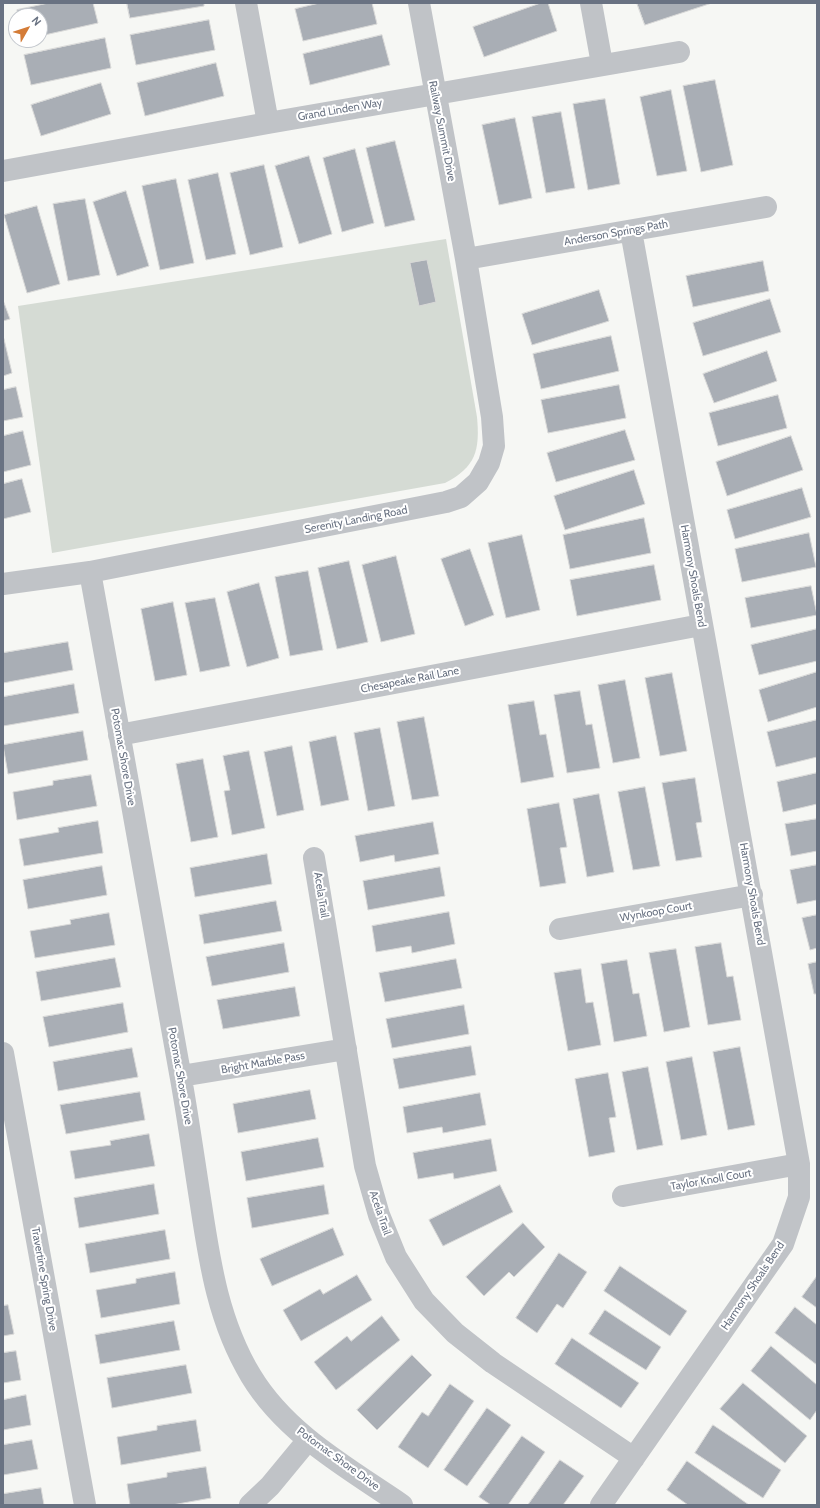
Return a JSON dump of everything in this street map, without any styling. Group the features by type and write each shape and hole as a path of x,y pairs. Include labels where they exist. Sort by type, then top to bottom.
{"street":[{"path":"246,3 268,123"},
{"name":"Railway Summit Drive","path":"418,3 466,259"},
{"path":"591,3 602,64"},
{"name":"Grand Linden Way","path":"3,171 602,64 678,52"},
{"name":"Anderson Springs Path","path":"466,259 766,207"},
{"name":"Harmony Shoals Bend","path":"601,1505 782,1244 791,1223 799,1197 799,1164 752,896 701,625 631,231"},
{"name":"Serenity Landing Road","path":"3,584 90,572 446,502 461,497 478,482 489,463 494,446 492,417 466,259"},
{"name":"Potomac Shore Drive","path":"90,572 180,1076 208,1249 215,1286 226,1326 251,1376 267,1400 284,1419 308,1440 402,1505"},
{"name":"Chesapeake Rail Lane","path":"119,735 701,625"},
{"name":"Acela Trail","path":"314,858 365,1166 378,1215 396,1257 424,1301 455,1333 493,1362 634,1458"},
{"name":"Wynkoop Court","path":"560,929 752,896"},
{"name":"Bright Marble Pass","path":"180,1076 346,1049"},
{"name":"Travertine Spring Drive","path":"3,1054 85,1505"},
{"name":"Taylor Knoll Court","path":"623,1196 799,1164"},
{"path":"250,1505 270,1486 308,1440"}],"shaded area":[{"path":"446,239 478,429 478,439 474,456 464,471 445,483 52,553 18,306"}],"building":[{"path":"49,3 93,3 98,23 48,34 48,8 26,8"},
{"path":"127,3 204,3 204,6 130,18"},
{"path":"320,3 372,3 377,24 303,41 295,9"},
{"path":"541,3 548,3 557,31 484,57 473,27"},
{"path":"637,3 712,3 645,25"},
{"path":"209,20 215,50 136,65 130,35"},
{"path":"382,35 390,65 310,85 303,54"},
{"path":"105,38 111,68 31,85 24,55"},
{"path":"216,63 224,96 145,116 137,83"},
{"path":"715,80 733,165 701,172 683,86"},
{"path":"101,83 111,114 41,136 31,105"},
{"path":"671,90 687,171 657,176 640,97"},
{"path":"605,99 620,184 588,190 573,104"},
{"path":"561,112 575,188 546,193 532,117"},
{"path":"515,118 532,198 499,205 482,125"},
{"path":"395,141 415,220 385,227 366,148"},
{"path":"355,149 374,223 342,232 323,158"},
{"path":"309,156 332,234 299,244 275,166"},
{"path":"264,165 283,247 250,255 230,173"},
{"path":"218,173 236,254 206,260 188,180"},
{"path":"176,179 194,263 160,270 142,186"},
{"path":"126,191 149,266 117,276 93,202"},
{"path":"85,199 100,275 68,281 53,204"},
{"path":"37,206 60,284 27,293 4,215"},
{"path":"427,260 436,302 419,306 410,263"},
{"path":"763,261 769,291 693,307 686,276"},
{"path":"599,290 609,321 532,345 522,314"},
{"path":"770,299 781,332 703,356 693,323"},
{"path":"3,300 10,319 3,321"},
{"path":"611,336 619,371 541,389 533,354"},
{"path":"4,339 12,373 3,376 3,340"},
{"path":"767,351 777,381 714,403 703,374"},
{"path":"619,385 626,418 548,433 541,400"},
{"path":"16,387 23,417 3,421 3,390"},
{"path":"778,395 787,428 718,446 709,413"},
{"path":"625,430 635,460 556,482 547,453"},
{"path":"23,431 31,465 3,472 3,436"},
{"path":"791,436 803,470 727,496 716,462"},
{"path":"634,470 645,504 565,530 554,496"},
{"path":"22,479 31,512 3,519 3,484"},
{"path":"802,488 811,517 735,539 727,510"},
{"path":"644,518 651,553 570,569 563,535"},
{"path":"809,533 816,567 742,582 735,549"},
{"path":"522,535 540,610 506,618 488,543"},
{"path":"470,549 494,615 465,626 441,559"},
{"path":"396,556 415,634 381,642 362,565"},
{"path":"349,561 368,642 337,649 318,568"},
{"path":"654,565 661,600 577,616 570,580"},
{"path":"308,571 323,650 290,656 275,577"},
{"path":"259,583 279,658 247,667 227,592"},
{"path":"811,586 817,615 751,628 745,598"},
{"path":"215,598 230,666 200,672 185,603"},
{"path":"173,602 187,675 155,681 141,609"},
{"path":"817,629 817,661 759,675 751,645"},
{"path":"68,642 73,670 3,683 3,653"},
{"path":"817,672 817,707 768,722 759,690"},
{"path":"672,673 687,751 660,756 645,678"},
{"path":"625,680 640,758 613,763 598,685"},
{"path":"74,684 79,713 3,726 3,697"},
{"path":"580,691 586,725 592,724 600,768 567,773 554,695"},
{"path":"534,701 540,735 546,734 554,777 521,783 508,705"},
{"path":"424,717 439,796 412,800 397,722"},
{"path":"817,720 817,757 776,767 767,732"},
{"path":"380,728 395,806 368,811 354,733"},
{"path":"83,731 88,760 8,774 3,745"},
{"path":"336,736 349,800 321,806 309,742"},
{"path":"292,746 304,810 277,816 264,752"},
{"path":"249,751 265,828 232,835 224,791 230,790 223,756"},
{"path":"203,759 218,837 191,842 176,764"},
{"path":"817,773 817,804 783,812 777,782"},
{"path":"91,775 97,806 17,820 13,792 53,785 53,781"},
{"path":"695,778 702,822 696,823 702,857 676,861 662,783"},
{"path":"645,787 660,866 633,870 618,792"},
{"path":"599,794 614,872 587,877 573,799"},
{"path":"559,803 567,847 560,848 566,883 540,887 527,809"},
{"path":"817,819 817,851 791,856 785,824"},
{"path":"98,821 103,853 24,866 19,839 59,832 58,828"},
{"path":"433,822 439,854 395,862 394,855 360,862 355,836"},
{"path":"267,854 272,884 195,897 190,868"},
{"path":"817,865 817,900 797,904 790,870"},
{"path":"102,866 107,895 28,909 23,880"},
{"path":"440,867 445,896 368,910 363,881"},
{"path":"276,901 282,931 204,944 199,915"},
{"path":"449,912 455,944 412,953 411,946 376,952 372,926"},
{"path":"109,913 115,945 35,958 30,931 71,924 70,920"},
{"path":"817,915 817,948 810,950 802,918"},
{"path":"284,943 289,972 212,986 206,957"},
{"path":"721,943 727,977 733,976 741,1020 708,1025 695,947"},
{"path":"676,949 690,1027 664,1032 649,953"},
{"path":"115,958 121,987 41,1001 36,972"},
{"path":"456,959 462,988 385,1002 379,973"},
{"path":"627,960 633,994 639,993 647,1036 614,1042 601,964"},
{"path":"817,962 817,994 814,994 808,964"},
{"path":"581,969 586,1003 593,1002 601,1045 568,1051 554,973"},
{"path":"295,987 300,1016 223,1029 217,1000"},
{"path":"123,1003 128,1032 49,1047 43,1017"},
{"path":"464,1005 469,1034 392,1048 386,1019"},
{"path":"471,1046 476,1075 399,1089 393,1059"},
{"path":"740,1047 755,1125 728,1130 713,1052"},
{"path":"132,1048 138,1077 58,1091 53,1062"},
{"path":"692,1057 707,1135 681,1140 666,1062"},
{"path":"648,1067 663,1145 637,1150 622,1072"},
{"path":"608,1073 616,1117 609,1118 615,1152 589,1157 575,1079"},
{"path":"310,1090 316,1119 238,1133 233,1104"},
{"path":"140,1092 145,1120 66,1134 60,1105"},
{"path":"480,1093 486,1125 443,1133 442,1127 407,1133 403,1107"},
{"path":"149,1134 155,1166 75,1179 70,1151 111,1145 110,1141"},
{"path":"318,1138 324,1167 246,1181 241,1152"},
{"path":"491,1139 497,1171 454,1179 453,1173 418,1179 413,1153"},
{"path":"154,1184 159,1214 79,1228 74,1198"},
{"path":"324,1185 329,1214 252,1228 247,1198"},
{"path":"500,1185 513,1212 443,1246 429,1220"},
{"path":"523,1223 545,1247 514,1277 509,1272 484,1296 466,1277"},
{"path":"333,1228 344,1255 272,1286 260,1259"},
{"path":"165,1230 170,1259 90,1273 85,1244"},
{"path":"559,1253 587,1272 563,1308 557,1304 537,1333 516,1318"},
{"path":"620,1266 687,1311 670,1336 604,1291"},
{"path":"175,1272 180,1304 101,1318 96,1290 136,1283 136,1279"},
{"path":"357,1275 372,1300 301,1341 283,1310 320,1289 323,1294"},
{"path":"817,1276 817,1308 802,1297"},
{"path":"8,1305 14,1334 3,1336 3,1306"},
{"path":"795,1307 817,1325 817,1365 775,1333"},
{"path":"605,1310 661,1347 646,1370 589,1334"},
{"path":"382,1316 400,1340 336,1390 314,1362 347,1336 351,1341"},
{"path":"174,1321 180,1350 100,1364 95,1335"},
{"path":"572,1338 639,1383 621,1408 555,1364"},
{"path":"771,1346 817,1385 817,1410 810,1420 751,1371"},
{"path":"16,1351 21,1380 3,1383 3,1353"},
{"path":"412,1355 432,1375 377,1430 357,1410"},
{"path":"186,1365 192,1393 112,1408 107,1378"},
{"path":"743,1383 807,1436 785,1463 720,1409"},
{"path":"450,1384 474,1401 428,1468 398,1447 422,1412 428,1416"},
{"path":"26,1395 31,1425 3,1430 3,1400"},
{"path":"487,1408 511,1425 467,1486 444,1470"},
{"path":"196,1420 201,1451 121,1465 117,1437 157,1430 157,1426"},
{"path":"713,1425 781,1470 763,1498 695,1453"},
{"path":"522,1436 545,1452 508,1505 491,1505 479,1497"},
{"path":"32,1440 38,1469 3,1475 3,1445"},
{"path":"560,1460 584,1476 563,1505 528,1505"},
{"path":"687,1461 749,1505 688,1505 667,1490"},
{"path":"206,1467 211,1498 172,1505 130,1505 127,1484 167,1477 167,1473"},
{"path":"41,1488 44,1505 3,1505 3,1494"}]}
